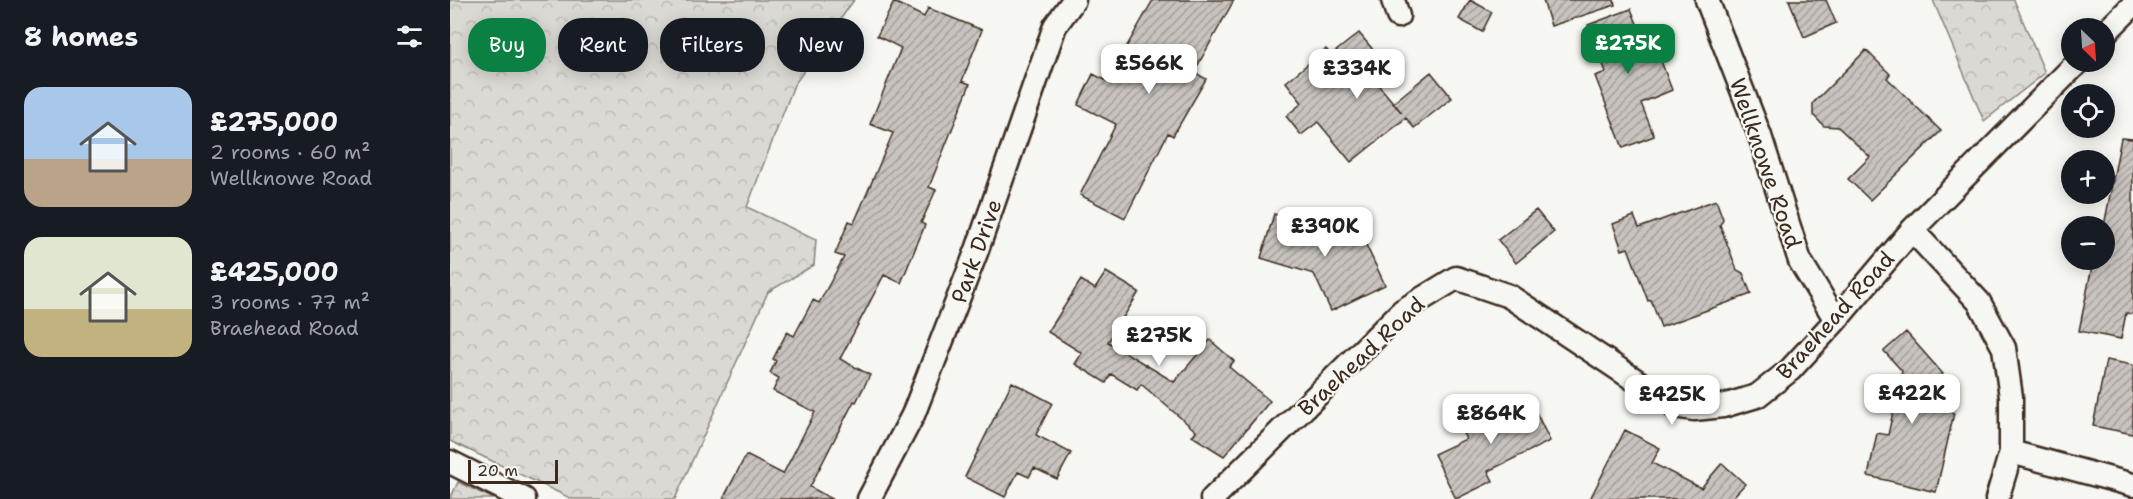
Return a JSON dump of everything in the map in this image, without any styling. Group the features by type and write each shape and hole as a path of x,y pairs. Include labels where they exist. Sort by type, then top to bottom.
{"street":[{"name":"Park Drive","path":"869,499 913,415 977,250 1055,26 1074,0"},
{"name":"Wellknowe Road","path":"1707,0 1760,136 1800,261 1836,321"},
{"path":"2115,23 2133,5"},
{"name":"Braehead Road","path":"1212,499 1402,311 1456,278 1509,296 1674,406 1694,409 1724,406 1757,396 1790,370 1836,321 1912,230 2068,72"},
{"path":"1912,230 1979,302 2004,348 2011,397 2011,452 1997,499"},
{"path":"2011,452 2133,485"},
{"path":"450,462 524,499"}],"green space":[{"path":"450,0 854,0 841,18 777,18 777,72 803,72 794,85 747,207 816,240 814,265 768,292 675,499 572,499 450,441"},
{"path":"1933,0 2014,0 2045,73 1984,121"},
{"path":"458,482 494,499 450,499"}],"building":[{"path":"1153,0 1234,0 1194,72 1206,79 1173,136 1168,133 1125,218 1080,195 1116,124 1078,105 1093,74 1107,81"},
{"path":"1470,0 1492,12 1482,32 1459,19"},
{"path":"1543,0 1614,0 1615,5 1551,26"},
{"path":"1789,0 1826,0 1836,23 1804,37"},
{"path":"894,2 924,17 928,8 982,30 962,81 970,84 929,187 936,190 921,223 925,225 901,283 884,275 840,359 870,375 856,402 854,401 810,487 832,499 723,499 746,455 783,474 815,412 773,391 779,378 770,373 776,361 773,359 787,332 794,336 813,300 819,303 844,257 835,254 849,221 854,223 893,133 870,124 901,48 877,36"},
{"path":"1631,9 1647,48 1655,45 1672,90 1641,103 1654,136 1623,148 1595,76 1606,72 1588,25"},
{"path":"1359,33 1374,51 1360,63 1393,103 1431,72 1452,98 1414,128 1406,118 1351,162 1318,122 1301,135 1286,116 1302,103 1286,82 1326,49 1331,55"},
{"path":"1866,50 1890,74 1887,78 1941,131 1870,200 1848,179 1870,157 1838,127 1824,126 1813,115 1813,103"},
{"path":"2121,138 2133,139 2133,314 2126,313 2121,339 2079,331 2091,270 2115,270 2115,216 2106,216 2108,204 2115,204 2115,169"},
{"path":"1716,200 1723,219 1720,225 1737,270 1743,273 1751,294 1661,327 1651,300 1648,301 1628,248 1622,250 1613,224 1634,216 1639,228"},
{"path":"1536,210 1554,232 1516,263 1498,240"},
{"path":"1274,214 1322,228 1325,220 1359,230 1385,285 1331,311 1314,274 1261,258"},
{"path":"1106,272 1139,292 1108,342 1174,382 1210,340 1234,361 1229,367 1270,401 1224,456 1192,436 1196,431 1141,384 1137,390 1111,374 1106,383 1075,364 1082,353 1048,332 1081,280 1095,289"},
{"path":"1906,332 1943,374 1909,403 1954,413 1936,492 1868,476 1877,433 1888,435 1902,371 1884,351"},
{"path":"2106,360 2133,365 2133,434 2093,426"},
{"path":"1012,382 1052,403 1036,435 1071,453 1057,479 1034,468 1029,477 1018,472 1005,497 965,477"},
{"path":"1506,396 1511,407 1529,398 1550,441 1488,471 1493,481 1456,499 1434,454 1466,439 1462,431 1486,419 1480,409"},
{"path":"1625,430 1660,448 1652,463 1701,488 1722,463 1745,484 1731,499 1590,499"}]}
